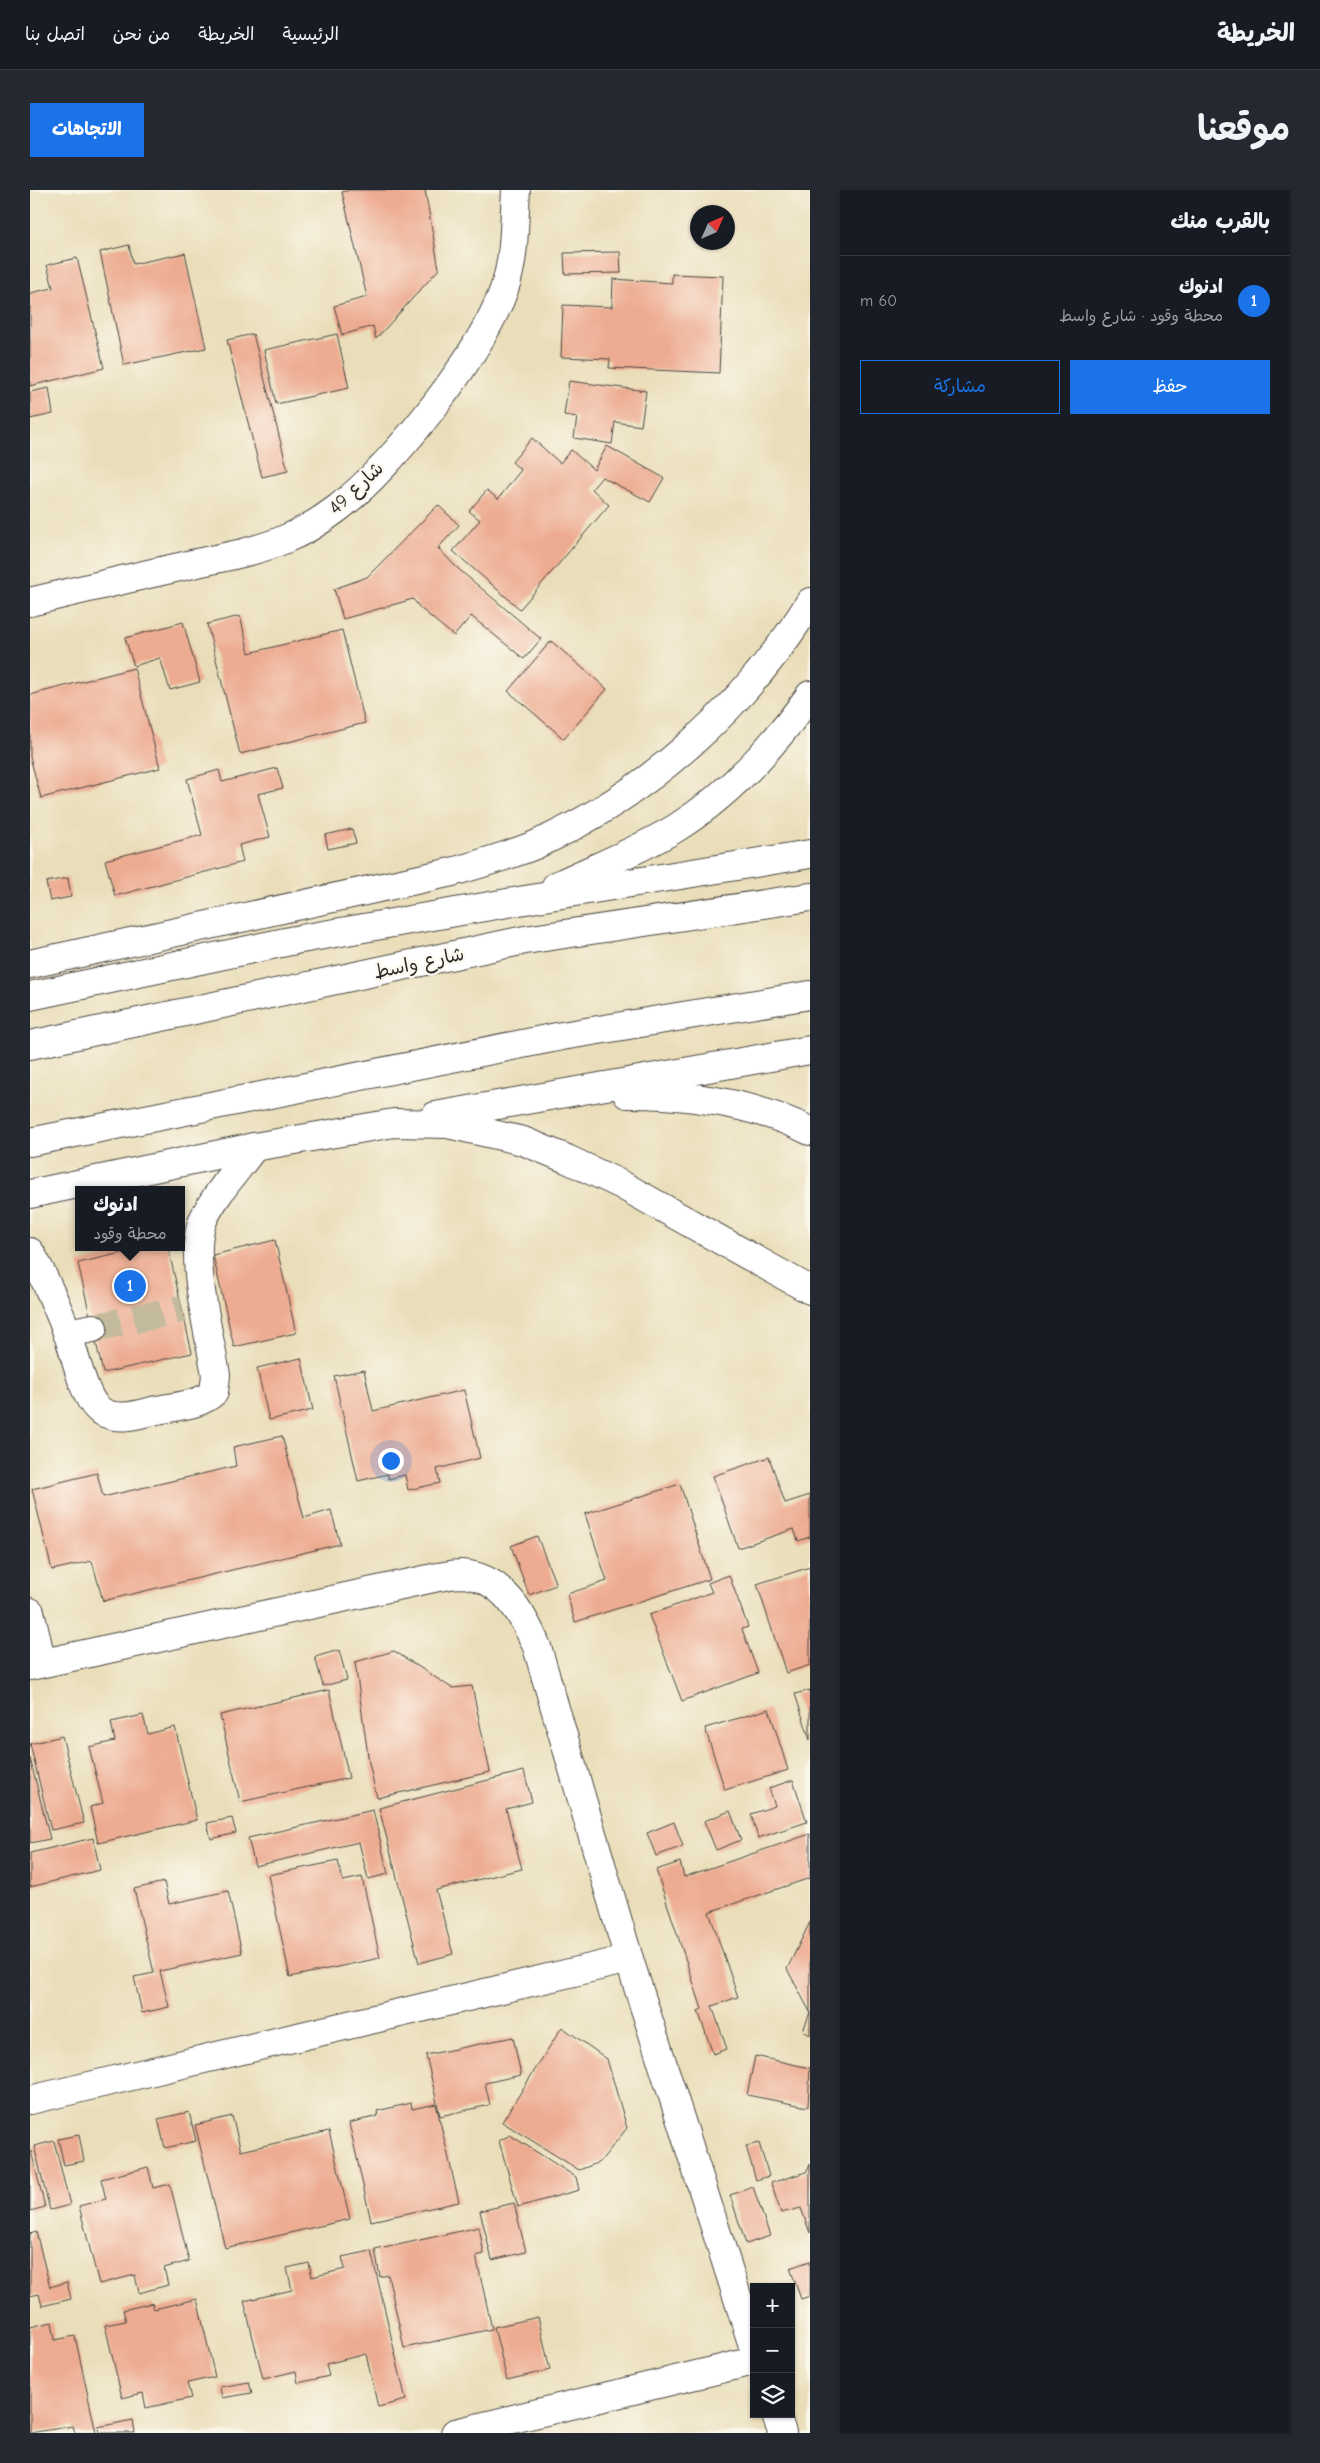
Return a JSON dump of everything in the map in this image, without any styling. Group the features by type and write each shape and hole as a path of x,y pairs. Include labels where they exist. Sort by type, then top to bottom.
{"main road":[{"name":"شارع 49","path":"30,602 245,552 282,541 310,527 340,507 402,444 484,335 497,308 507,280 513,251 516,190"},
{"path":"30,964 219,921 452,872 494,860 535,845 573,825 640,784 671,761 712,722 779,647 810,602"},
{"path":"524,900 644,846 706,806 756,764 785,730 810,695"},
{"path":"30,996 295,940 524,900 810,854"},
{"name":"شارع واسط","path":"30,1045 525,940 810,897"},
{"path":"219,921 295,940"},
{"path":"30,1142 562,1036 810,995"},
{"path":"30,1194 254,1148 810,1050"},
{"path":"558,1093 663,1094 732,1103 810,1131"},
{"path":"394,1123 448,1124 523,1141 620,1184 810,1290"},
{"path":"30,1252 47,1283 80,1330 88,1393 100,1411 122,1417 200,1402 214,1392 216,1384 193,1306 199,1232 210,1208 254,1148"},
{"path":"30,1612 36,1665 438,1577 461,1574 484,1579 508,1597 526,1620 537,1647 628,1958 750,2337"},
{"path":"30,2100 628,1958"},
{"path":"455,2433 750,2362"},
{"path":"777,2418 782,2433"}],"building":[{"path":"349,190 425,190 439,269 376,339 373,326 342,335 334,306 367,297 342,192"},
{"path":"129,245 133,264 185,253 206,348 124,365 100,252"},
{"path":"620,252 621,273 565,274 564,253"},
{"path":"77,258 104,368 30,386 30,293 53,288 47,265"},
{"path":"672,274 723,276 719,373 609,368 610,359 561,357 563,305 612,307 613,279 672,283"},
{"path":"253,334 288,471 262,477 227,340"},
{"path":"337,334 349,388 276,404 264,350"},
{"path":"569,381 646,391 641,426 615,422 612,444 574,438 577,417 564,415"},
{"path":"49,388 53,414 30,419 30,392"},
{"path":"532,438 560,463 571,450 594,470 607,446 664,478 650,502 602,477 592,489 609,505 520,609 453,551 480,520 469,511 487,490 498,499 521,470 512,462"},
{"path":"438,505 459,525 438,548 455,566 541,639 524,659 471,616 454,636 420,608 413,599 343,619 334,589 367,577"},
{"path":"240,616 249,653 342,630 365,723 240,754 207,624"},
{"path":"183,622 200,682 170,690 160,658 134,666 125,638"},
{"path":"551,641 607,689 564,739 508,691"},
{"path":"134,668 160,768 41,798 30,757 30,695"},
{"path":"277,768 283,788 258,794 270,837 239,845 243,862 115,896 105,860 202,835 187,779 219,770 222,782"},
{"path":"352,829 356,843 328,849 325,835"},
{"path":"68,878 71,897 50,901 46,882"},
{"path":"275,1240 296,1333 234,1347 213,1255"},
{"path":"130,1251 169,1251 192,1353 103,1373 78,1263"},
{"path":"301,1358 313,1410 269,1420 257,1368"},
{"path":"364,1370 373,1411 464,1390 480,1458 437,1469 440,1483 408,1490 405,1475 388,1479 388,1474 358,1481 334,1376"},
{"path":"282,1436 304,1518 331,1510 340,1544 103,1601 92,1561 52,1570 32,1489 97,1473 103,1497 236,1466 233,1447"},
{"path":"769,1457 785,1503 810,1495 810,1537 798,1541 794,1529 738,1548 713,1476"},
{"path":"680,1484 710,1579 575,1622 567,1594 607,1581 585,1514"},
{"path":"537,1536 556,1585 529,1595 511,1546"},
{"path":"810,1567 810,1665 786,1673 757,1584"},
{"path":"729,1575 748,1627 742,1629 758,1673 682,1701 649,1615 712,1592 708,1583"},
{"path":"339,1650 347,1680 323,1686 315,1657"},
{"path":"394,1651 452,1688 472,1686 490,1772 377,1798 369,1763 355,1662"},
{"path":"329,1690 349,1778 240,1802 220,1715"},
{"path":"810,1690 810,1740 795,1694"},
{"path":"769,1709 788,1770 725,1790 705,1728"},
{"path":"143,1715 148,1734 175,1727 197,1820 98,1843 90,1807 103,1803 89,1747 115,1741 111,1722"},
{"path":"62,1736 84,1823 51,1830 30,1744"},
{"path":"30,1758 50,1839 30,1843"},
{"path":"524,1771 532,1802 506,1809 522,1869 436,1890 453,1954 419,1963 379,1808"},
{"path":"793,1780 807,1822 758,1838 751,1814 775,1806 769,1788"},
{"path":"373,1810 388,1874 368,1879 359,1842 255,1866 248,1838"},
{"path":"730,1811 741,1840 716,1850 704,1821"},
{"path":"232,1818 236,1833 211,1839 207,1823"},
{"path":"674,1822 683,1846 656,1856 647,1833"},
{"path":"810,1834 810,1878 709,1912 738,1997 712,2006 727,2049 713,2054 698,2011 702,2009 656,1870 680,1862 684,1877"},
{"path":"93,1838 100,1870 30,1887 30,1853"},
{"path":"338,1861 343,1881 362,1877 380,1958 290,1977 268,1875"},
{"path":"164,1882 169,1904 228,1891 242,1953 160,1971 169,2007 142,2013 134,1977 154,1973 134,1889"},
{"path":"810,1922 810,2012 787,1969"},
{"path":"810,2012 810,2035 803,2031"},
{"path":"562,2027 607,2059 627,2128 600,2162 579,2170 502,2122"},
{"path":"513,2037 521,2075 485,2083 490,2105 440,2116 426,2055"},
{"path":"755,2056 810,2068 808,2107 747,2095"},
{"path":"411,2103 412,2109 436,2104 459,2202 371,2221 349,2123 378,2116 377,2111"},
{"path":"189,2112 196,2141 165,2148 158,2119"},
{"path":"232,2116 241,2151 329,2131 350,2219 225,2248 195,2125"},
{"path":"79,2135 84,2161 64,2165 58,2139"},
{"path":"510,2135 576,2177 579,2190 518,2207 499,2141"},
{"path":"54,2141 70,2205 50,2210 34,2146"},
{"path":"759,2143 769,2176 756,2180 746,2146"},
{"path":"30,2152 45,2207 30,2211"},
{"path":"810,2164 810,2233 801,2208 781,2213 771,2183 806,2172"},
{"path":"148,2167 153,2188 170,2184 189,2261 164,2268 168,2285 139,2293 135,2275 99,2284 79,2206 106,2199 101,2179"},
{"path":"753,2187 770,2236 746,2244 730,2195"},
{"path":"514,2203 526,2252 492,2260 480,2211"},
{"path":"479,2227 484,2254 476,2256 492,2329 404,2348 388,2275 380,2277 375,2250"},
{"path":"36,2232 50,2287 67,2282 71,2299 42,2306 39,2294 30,2296 30,2234"},
{"path":"371,2251 406,2400 378,2407 366,2354 326,2364 329,2376 298,2383 296,2371 263,2379 244,2301 292,2290 287,2268 309,2263 312,2277 345,2269 342,2257"},
{"path":"810,2261 810,2296 801,2299 790,2268"},
{"path":"197,2299 215,2377 187,2383 191,2398 146,2408 143,2393 122,2398 105,2325 126,2321 123,2310 152,2303 154,2309"},
{"path":"538,2317 550,2370 507,2380 494,2327"},
{"path":"52,2322 55,2340 75,2336 96,2433 75,2433 73,2426 30,2433 30,2327"},
{"path":"249,2382 252,2393 222,2398 220,2387"},
{"path":"133,2420 135,2433 99,2433 98,2427"}],"tunnel":[{"path":"93,1328 182,1309"}],"place":[{"name":"ادنوك","path":"130,1286"}]}
